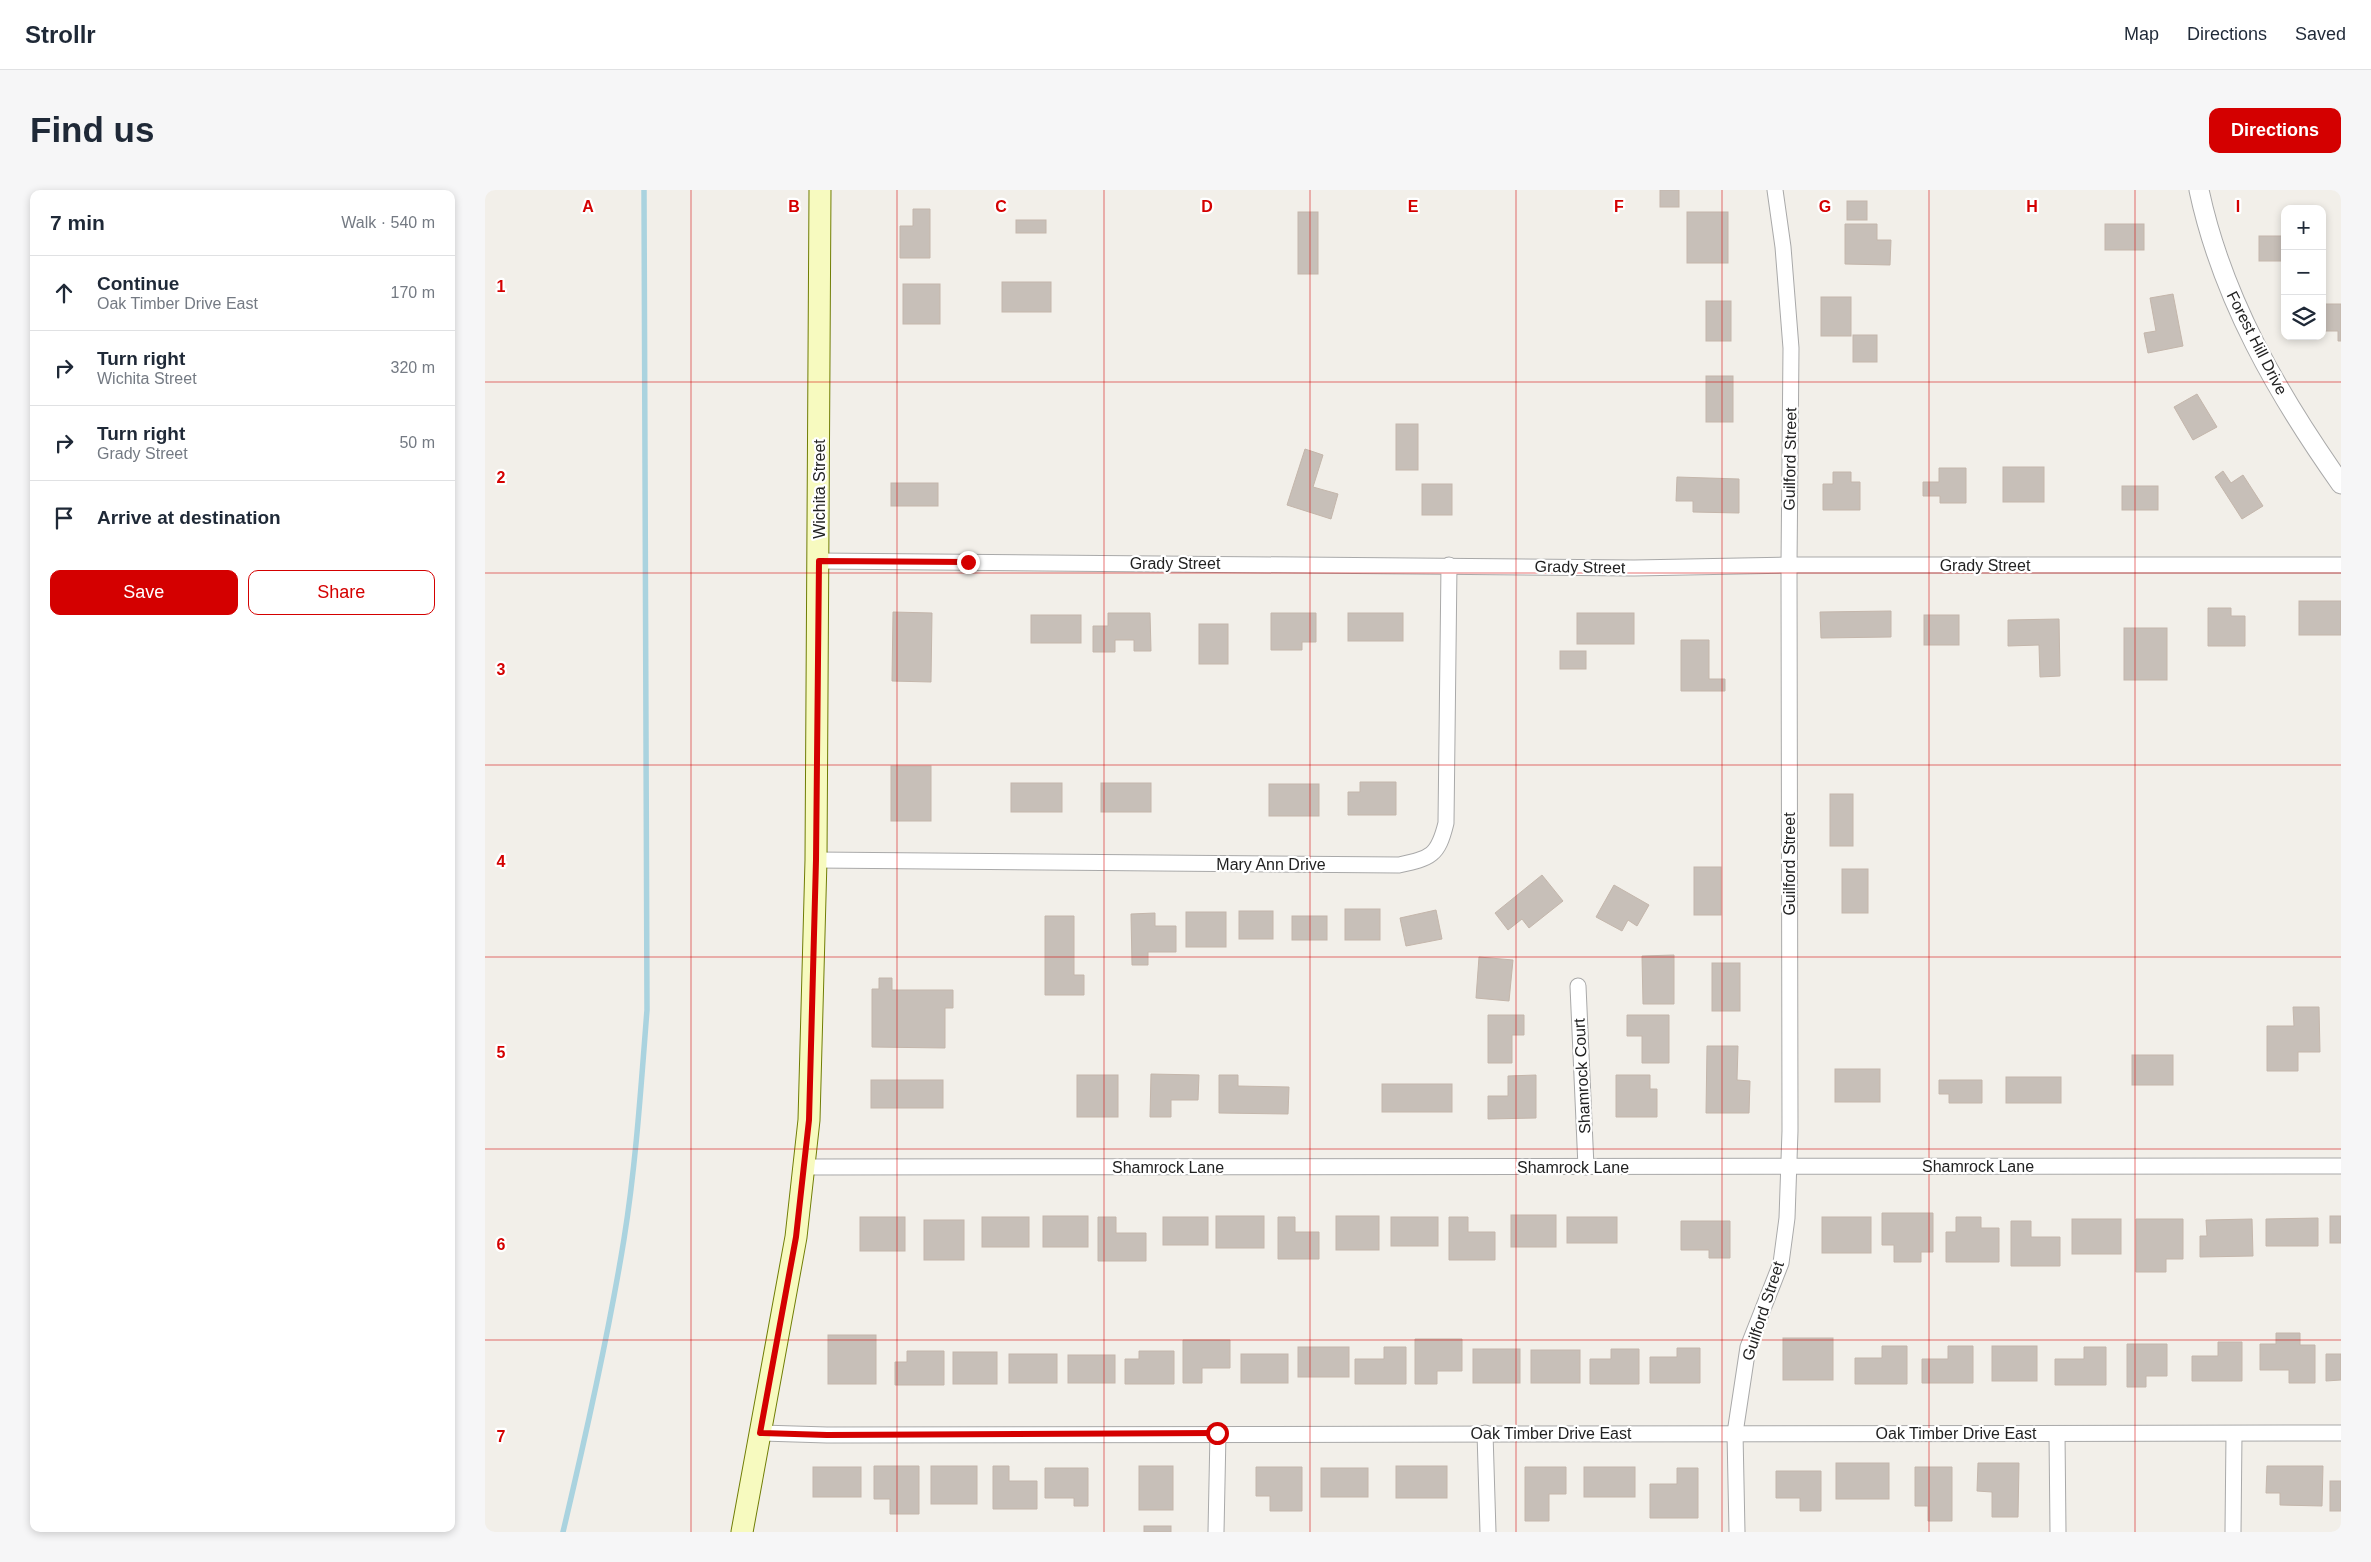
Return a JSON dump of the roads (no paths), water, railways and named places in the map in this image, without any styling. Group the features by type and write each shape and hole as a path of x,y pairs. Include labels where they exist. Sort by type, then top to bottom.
{"main road":[{"name":"Wichita Street","path":"742,1532 796,1237 809,1120 816,860 821,190"}],"street":[{"name":"Guilford Street","path":"1737,1532 1735,1433 1748,1348 1781,1263 1787,1218 1789,1166 1791,348 1783,247 1775,190"},
{"name":"Forest Hill Drive","path":"2199,190 2221,268 2255,346 2286,401 2341,484"},
{"name":"Grady Street","path":"819,561 1634,568 1789,565 2341,565"},
{"name":"Mary Ann Drive","path":"816,860 1399,864 1424,859 1441,845 1446,823 1449,565"},
{"name":"Shamrock Court","path":"1578,986 1586,1166"},
{"name":"Shamrock Lane","path":"804,1167 2341,1166"},
{"name":"Oak Timber Drive East","path":"760,1433 827,1435 2341,1433"},
{"path":"1216,1532 1217,1433"},
{"path":"1485,1433 1488,1532"},
{"path":"2057,1434 2058,1532"},
{"path":"2233,1532 2234,1434"}],"waterway":[{"path":"563,1532 596,1386 624,1239 635,1154 647,1010 644,190"}]}
